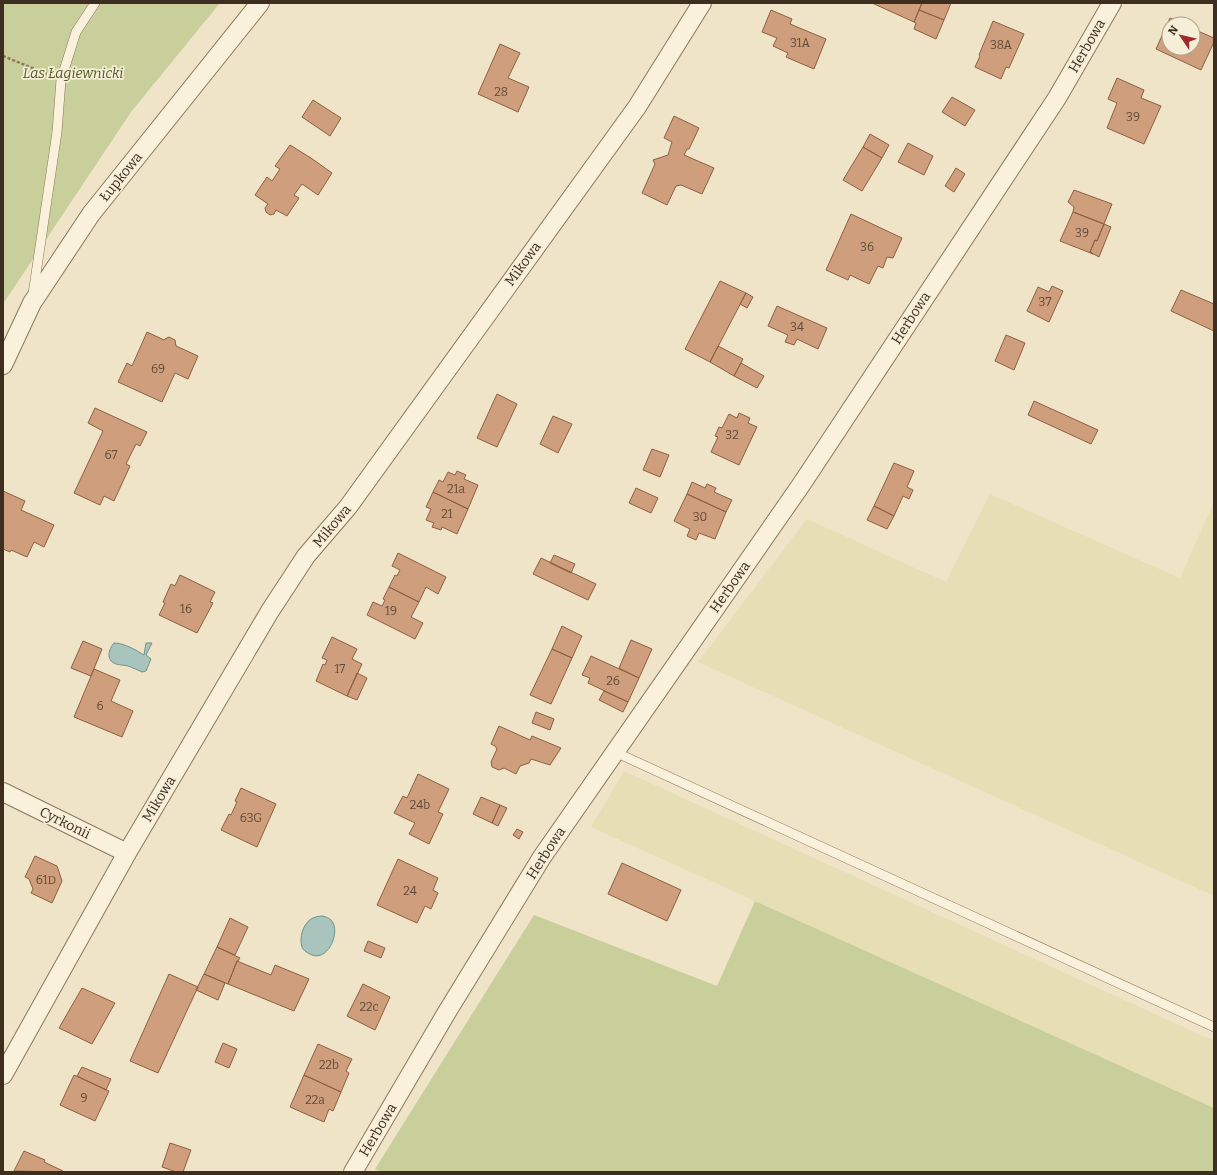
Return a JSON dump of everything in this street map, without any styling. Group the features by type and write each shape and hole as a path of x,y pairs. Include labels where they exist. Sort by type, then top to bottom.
{"street":[{"name":"Łupkowa","path":"3,365 32,303 91,214 260,3"},
{"name":"Mikowa","path":"3,1075 127,853 270,611 306,556 348,507 638,107 702,3"},
{"name":"Herbowa","path":"353,1172 447,1012 542,857 802,485 1057,98 1112,3"},
{"name":"Cyrkonii","path":"3,792 127,853"}],"lane":[{"path":"32,303 57,132 61,80 76,32 95,3"},
{"path":"615,752 1214,1027"}],"path":[{"path":"3,56 61,80"}],"shaded area":[{"path":"990,494 1180,578 1214,502 1214,896 698,662 807,519 946,582"},
{"path":"624,771 1214,1041 1214,1108 591,827"}],"green space":[{"name":"Las Łagiewnicki","path":"3,3 220,3 131,112 3,304"},
{"path":"755,901 1214,1108 1214,1172 382,1172 375,1169 534,915 717,986"}],"water":[{"path":"114,643 126,645 144,655 146,643 152,643 146,655 151,659 146,671 142,672 128,666 117,664 110,660 109,654"},
{"path":"318,916 323,916 330,919 334,925 334,939 327,951 321,955 315,956 307,953 303,949 301,936 308,921"}],"building":[{"path":"872,3 922,3 914,22"},
{"path":"922,3 951,3 944,20 919,10"},
{"path":"771,10 792,19 790,24 826,39 814,69 786,57 788,53 773,46 777,38 762,32"},
{"path":"919,10 944,20 936,39 914,29 916,23 914,22"},
{"path":"993,21 1024,34 1009,68 1006,67 1001,79 975,67"},
{"path":"1201,32 1214,38 1214,42 1201,70 1171,56 1201,56"},
{"path":"1161,38 1161,51 1156,49"},
{"path":"500,44 520,53 508,78 529,87 518,112 478,94"},
{"path":"1117,78 1144,90 1141,98 1161,106 1144,144 1107,128 1117,103 1108,99"},
{"path":"952,97 975,110 965,126 942,112"},
{"path":"313,100 341,118 330,136 302,117"},
{"path":"674,116 699,128 689,149 687,149 684,155 714,168 702,194 681,185 676,186 667,205 642,193 655,164 653,160 668,155 672,142 664,138"},
{"path":"870,134 889,145 882,158 863,147"},
{"path":"908,143 933,156 924,175 898,162"},
{"path":"290,145 332,173 318,195 302,184 294,195 299,198 287,216 276,210 274,214 270,215 266,212 265,208 268,204 255,195 267,177 272,181 280,169 275,166"},
{"path":"863,147 882,158 862,191 843,180"},
{"path":"956,168 965,174 954,192 945,186"},
{"path":"1074,190 1112,204 1104,224 1073,212 1074,207 1068,202"},
{"path":"1073,212 1104,224 1097,241 1095,240 1090,252 1093,254 1060,241"},
{"path":"851,214 902,238 893,258 887,257 883,268 878,266 869,284 850,275 848,280 826,270"},
{"path":"1104,224 1111,227 1099,257 1090,252 1095,240 1097,241"},
{"path":"720,281 746,293 710,362 685,349"},
{"path":"1052,286 1063,291 1049,322 1027,311 1038,287 1049,292"},
{"path":"1181,290 1214,304 1214,331 1171,311"},
{"path":"746,293 753,297 747,308 740,304"},
{"path":"777,306 827,328 818,349 797,339 794,345 785,342 788,335 768,326"},
{"path":"147,332 164,340 169,337 175,340 176,346 198,356 188,379 175,373 162,402 118,382 127,363 132,366"},
{"path":"1006,335 1025,343 1014,370 995,361"},
{"path":"718,346 743,359 734,376 710,362"},
{"path":"741,363 764,376 757,388 734,376"},
{"path":"497,394 517,404 497,447 477,438"},
{"path":"1034,401 1098,430 1091,444 1028,415"},
{"path":"95,408 147,432 140,446 136,444 126,464 130,466 114,501 104,496 100,505 74,493 103,431 88,423"},
{"path":"739,413 750,418 748,423 757,427 739,465 711,452 718,437 715,436 719,427 722,428 729,414 737,418"},
{"path":"553,416 572,424 558,453 540,444"},
{"path":"652,449 669,455 660,477 643,470"},
{"path":"894,463 914,471 907,487 913,490 909,499 903,496 894,516 874,506"},
{"path":"457,471 466,475 464,479 478,485 468,509 433,492 439,480 443,482 448,472 455,475"},
{"path":"692,482 705,488 707,484 716,488 714,492 732,500 726,512 687,494"},
{"path":"636,488 658,498 651,513 629,503"},
{"path":"3,491 25,501 21,510 54,525 44,547 34,542 27,557 11,550 10,552 3,549"},
{"path":"433,492 468,509 457,534 442,527 441,530 432,527 434,523 426,520 431,509 426,507"},
{"path":"687,494 726,512 715,539 699,533 696,540 687,536 690,529 674,521"},
{"path":"874,506 894,516 887,529 867,520"},
{"path":"398,553 446,577 438,594 426,587 419,602 389,587 395,575 397,576 400,570 392,566"},
{"path":"554,555 575,564 571,573 550,563"},
{"path":"541,558 596,584 588,600 533,574"},
{"path":"180,575 215,592 210,602 213,603 197,633 159,615 165,603 163,602 171,584 175,586"},
{"path":"389,587 419,602 411,617 423,623 415,639 367,615 373,602 382,606 385,600 383,599"},
{"path":"562,626 582,636 572,658 552,649"},
{"path":"332,637 357,649 352,659 362,664 347,696 316,681 323,664 325,665 327,660 322,658"},
{"path":"631,640 652,649 639,678 619,668"},
{"path":"83,641 102,649 91,676 71,668"},
{"path":"552,649 572,658 551,704 530,695"},
{"path":"591,656 639,678 628,702 588,683 590,678 582,675"},
{"path":"94,669 120,680 111,701 133,711 122,737 74,717"},
{"path":"357,673 367,678 357,700 347,696"},
{"path":"604,691 628,702 623,712 599,700"},
{"path":"536,712 554,719 550,730 532,723"},
{"path":"499,726 530,740 532,736 561,748 550,765 531,759 529,763 520,766 516,774 504,768 499,770 492,767 491,762 497,749 491,744"},
{"path":"418,774 449,789 438,812 443,814 429,844 409,834 415,823 394,813 403,796 407,798"},
{"path":"241,788 276,804 257,847 221,830 229,814 231,815"},
{"path":"481,797 500,805 492,823 473,814"},
{"path":"500,805 507,808 498,826 492,823"},
{"path":"517,829 523,832 519,839 513,835"},
{"path":"35,856 57,866 62,881 52,903 31,893 33,889 29,879 25,877"},
{"path":"398,859 438,878 433,890 438,893 431,909 425,906 417,923 377,905"},
{"path":"622,863 681,890 667,921 608,894"},
{"path":"230,918 248,927 235,955 217,947"},
{"path":"368,941 385,948 381,958 364,951"},
{"path":"217,947 240,958 237,961 228,984 204,974"},
{"path":"237,961 271,975 275,965 309,979 294,1011 228,984"},
{"path":"169,974 198,987 158,1073 130,1061"},
{"path":"204,974 225,983 218,1000 196,990"},
{"path":"363,984 390,997 375,1030 347,1016"},
{"path":"82,988 115,1003 92,1044 59,1028"},
{"path":"223,1043 237,1049 229,1068 215,1062"},
{"path":"318,1044 352,1059 346,1071 349,1073 341,1092 304,1075"},
{"path":"82,1067 111,1079 106,1090 77,1076"},
{"path":"74,1075 109,1091 95,1121 60,1105"},
{"path":"304,1075 341,1092 333,1111 329,1109 324,1122 290,1107"},
{"path":"170,1143 191,1150 183,1172 176,1172 162,1167"},
{"path":"24,1151 45,1160 44,1162 63,1171 14,1171"}]}
